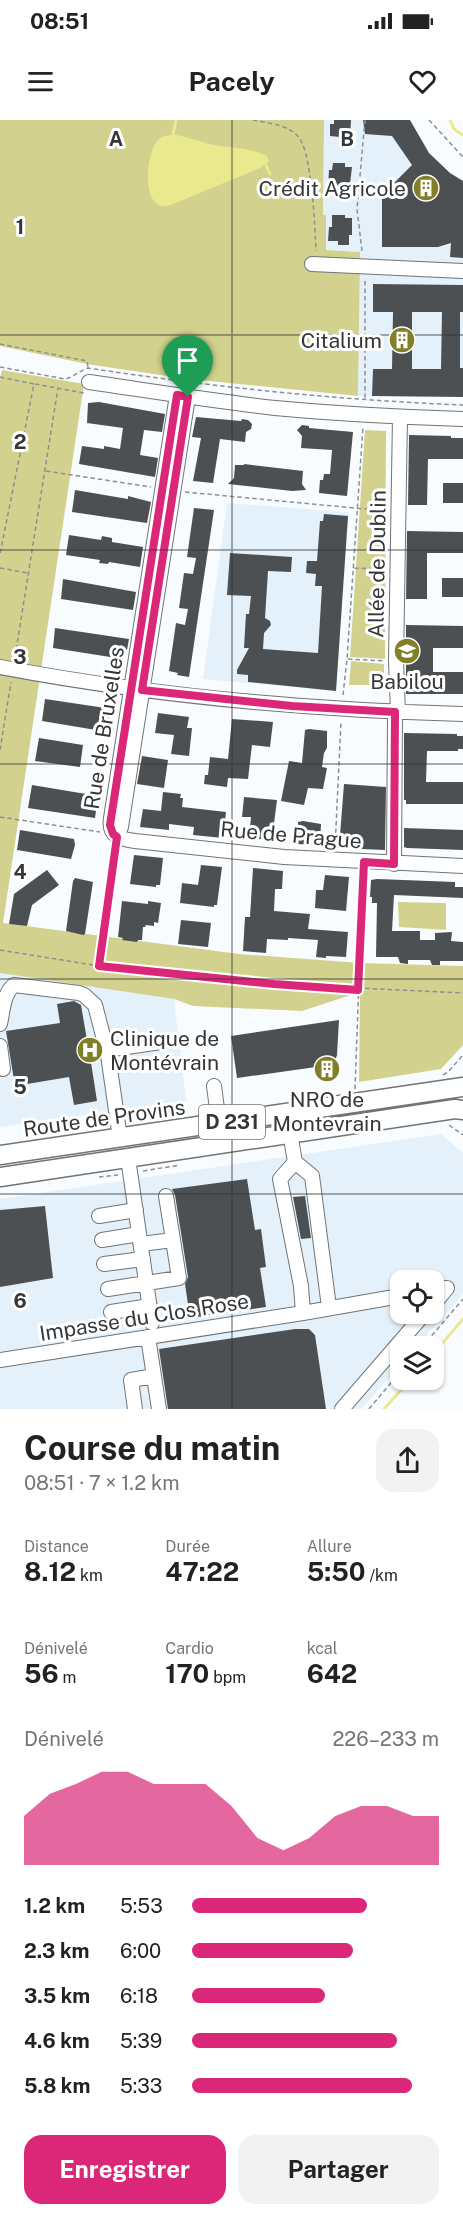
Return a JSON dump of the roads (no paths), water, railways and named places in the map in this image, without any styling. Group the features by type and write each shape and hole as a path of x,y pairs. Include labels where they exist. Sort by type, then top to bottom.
{"main road":[{"name":"Route de Provins","path":"0,1155 463,1087"},
{"name":"Route de Provins","path":"0,1177 455,1109 463,1110"}],"street":[{"path":"314,264 463,271"},
{"path":"87,379 183,396 277,408 400,417 463,418"},
{"name":"Rue de Bruxelles","path":"115,835 110,825 137,689 183,396"},
{"name":"Allée de Dublin","path":"394,864 400,417"},
{"path":"6,668 137,689 292,706 463,714"},
{"name":"Rue de Prague","path":"115,835 135,842 334,861 463,866"},
{"path":"0,1024 6,995 14,985 84,994 95,1005 106,1050 120,1138"},
{"path":"106,1050 161,1042"},
{"path":"0,1047 3,1069"},
{"path":"214,1086 219,1124"},
{"path":"290,1133 295,1162 312,1176 329,1307"},
{"path":"129,1158 152,1323"},
{"path":"295,1162 280,1179 302,1286 299,1314"},
{"path":"108,1289 179,1278 166,1196"},
{"path":"99,1216 136,1210"},
{"path":"102,1240 172,1240"},
{"path":"104,1264 143,1259"},
{"name":"Impasse du Clos Rose","path":"0,1360 299,1314 390,1298"},
{"path":"111,1312 150,1306"},
{"path":"342,1409 415,1324"},
{"path":"148,1337 159,1409"},
{"path":"135,1409 131,1380 154,1376"}],"waterway":[{"path":"173,135 176,120"},
{"path":"450,120 454,129 463,135"},
{"path":"266,165 270,174"},
{"path":"444,1341 463,1319"},
{"path":"384,1409 401,1390"}],"place":[{"name":"Crédit Agricole","path":"426,188"},
{"name":"Citalium","path":"402,340"},
{"name":"Babilou","path":"407,651"},
{"name":"Clinique de Montévrain","path":"90,1050"},
{"name":"NRO de Montevrain","path":"327,1069"}]}
